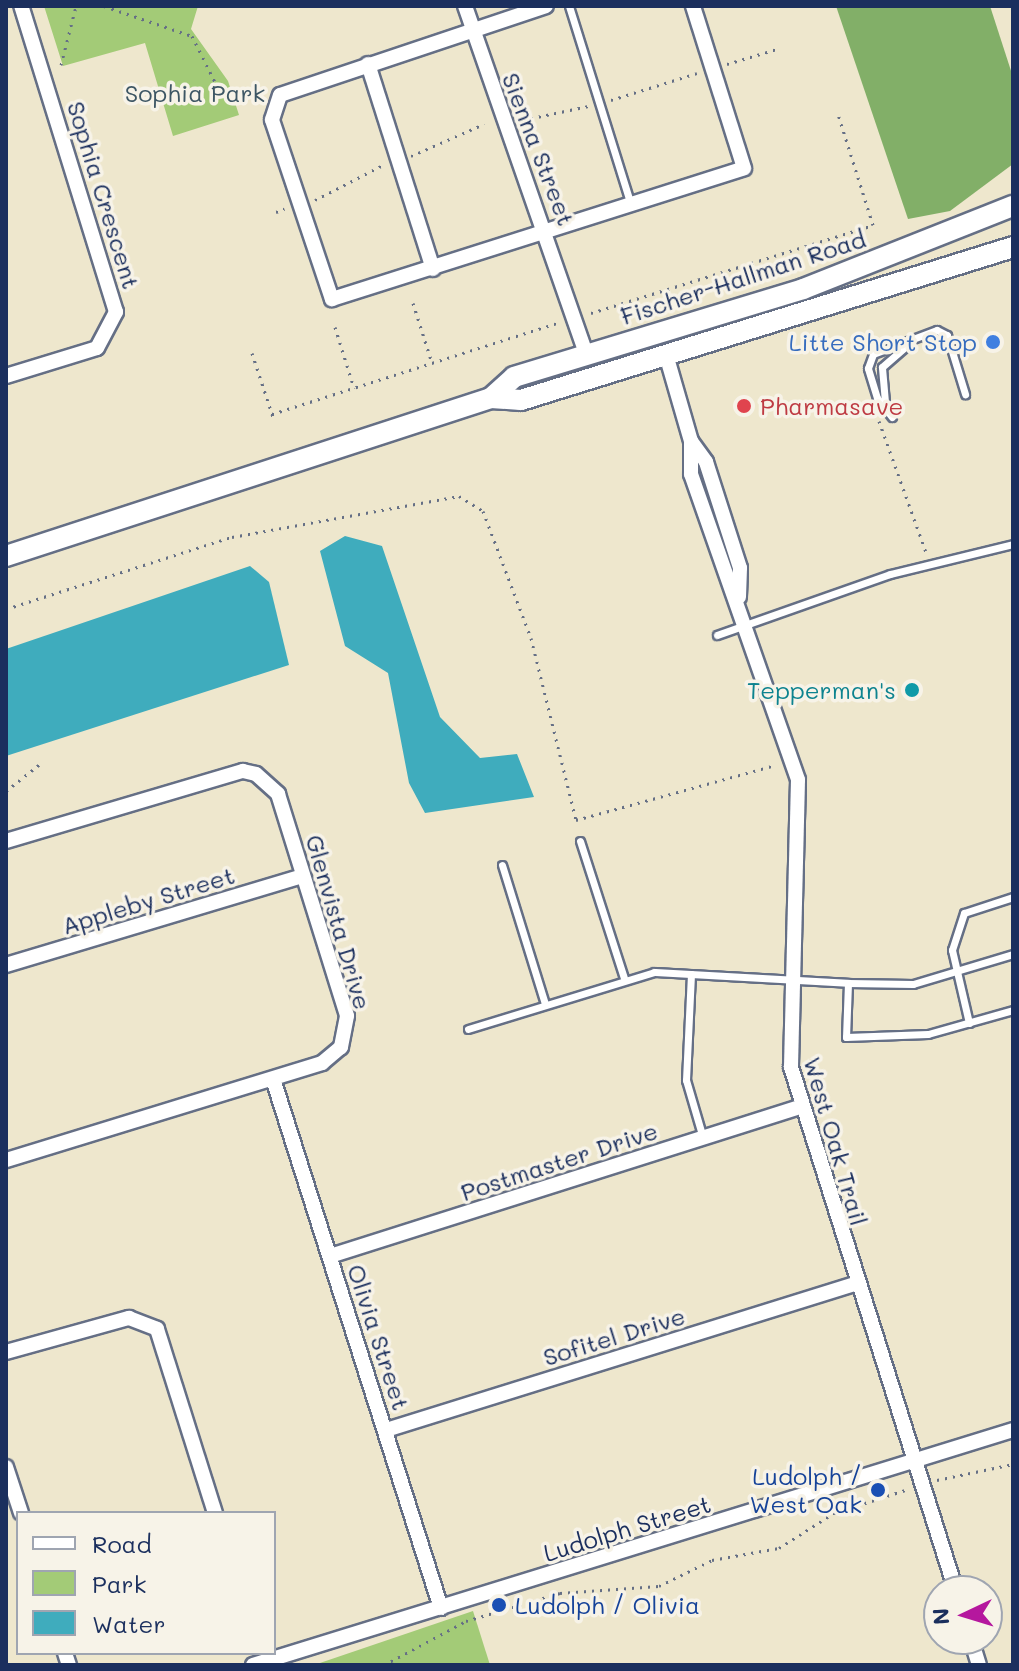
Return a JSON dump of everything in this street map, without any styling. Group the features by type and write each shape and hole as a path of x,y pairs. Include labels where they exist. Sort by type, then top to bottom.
{"main road":[{"name":"Fischer-Hallman Road","path":"491,398 514,377 712,317 963,231 1013,206"},
{"name":"Fischer-Hallman Road","path":"6,556 491,398 521,400 667,358 966,256 1013,247"},
{"path":"667,358 678,343 702,336 712,317"}],"street":[{"name":"Sophia Crescent","path":"6,376 97,348 116,312 21,6"},
{"name":"Sienna Street","path":"465,6 547,233 586,354"},
{"path":"546,6 280,95 272,120 332,299 744,168 693,6"},
{"path":"368,64 433,269"},
{"name":"West Oak Trail","path":"667,358 691,441 706,462 740,568 739,598 792,759 799,801 788,1049 801,1107 855,1284 951,1575"},
{"name":"Glenvista Drive","path":"6,841 243,771 269,781 278,794 347,1016 346,1035 334,1057 273,1079 6,1160"},
{"name":"Appleby Street","path":"6,965 303,876"},
{"name":"Olivia Street","path":"273,1079 441,1608"},
{"name":"Postmaster Drive","path":"330,1256 801,1107"},
{"name":"Sofitel Drive","path":"386,1430 855,1284"},
{"path":"6,1352 129,1318 157,1329 214,1511"},
{"name":"Ludolph Street","path":"259,1660 441,1608 1013,1430"},
{"path":"6,1467 20,1511"}],"lane":[{"path":"569,6 631,205"},
{"path":"885,402 877,398 868,368 873,354 908,344 937,330 947,335 965,394"},
{"path":"892,417 885,402 882,367 908,344"},
{"path":"717,635 890,574 931,569 1013,544"},
{"path":"580,841 624,978"},
{"path":"502,865 545,1004"},
{"path":"969,1023 954,972 964,913 1013,897"},
{"path":"468,1029 624,978 691,974 913,984 1013,954"},
{"path":"691,974 687,1090 703,1138"},
{"path":"848,983 846,1037 928,1034 1013,1010"}],"path":[{"path":"61,65 76,6"},
{"path":"104,6 192,36 221,94 235,96"},
{"path":"723,65 777,49"},
{"path":"611,100 704,70"},
{"path":"523,120 593,105"},
{"path":"591,313 873,225 838,114"},
{"path":"407,157 484,124"},
{"path":"310,201 389,163"},
{"path":"413,303 432,363"},
{"path":"272,414 557,323"},
{"path":"335,327 354,388"},
{"path":"252,353 274,420"},
{"path":"879,421 931,569"},
{"path":"6,609 232,537 459,496 483,511 531,638 576,820 792,759"},
{"path":"6,791 40,764"},
{"path":"937,1480 1013,1464"},
{"path":"384,1665 429,1639 560,1593 659,1586 712,1560 779,1548 834,1513 905,1490"},
{"path":"425,1626 429,1639"}],"green space":[{"name":"Sophia Park","path":"44,6 198,6 191,29 228,81 239,115 173,136 145,43 63,66"},
{"path":"836,6 990,6 1013,77 1013,164 950,211 908,219"},
{"path":"473,1611 490,1665 314,1665"}],"water":[{"path":"345,536 382,546 440,717 480,758 517,754 534,797 425,813 409,783 388,673 345,646 320,551"},
{"path":"250,566 269,582 289,665 6,756 6,649"}],"place":[{"name":"Litte Short Stop","path":"993,342"},
{"name":"Pharmasave","path":"744,406"},
{"name":"Tepperman's","path":"912,690"},
{"name":"Ludolph / West Oak","path":"878,1490"},
{"name":"Ludolph / Olivia","path":"499,1605"}]}
